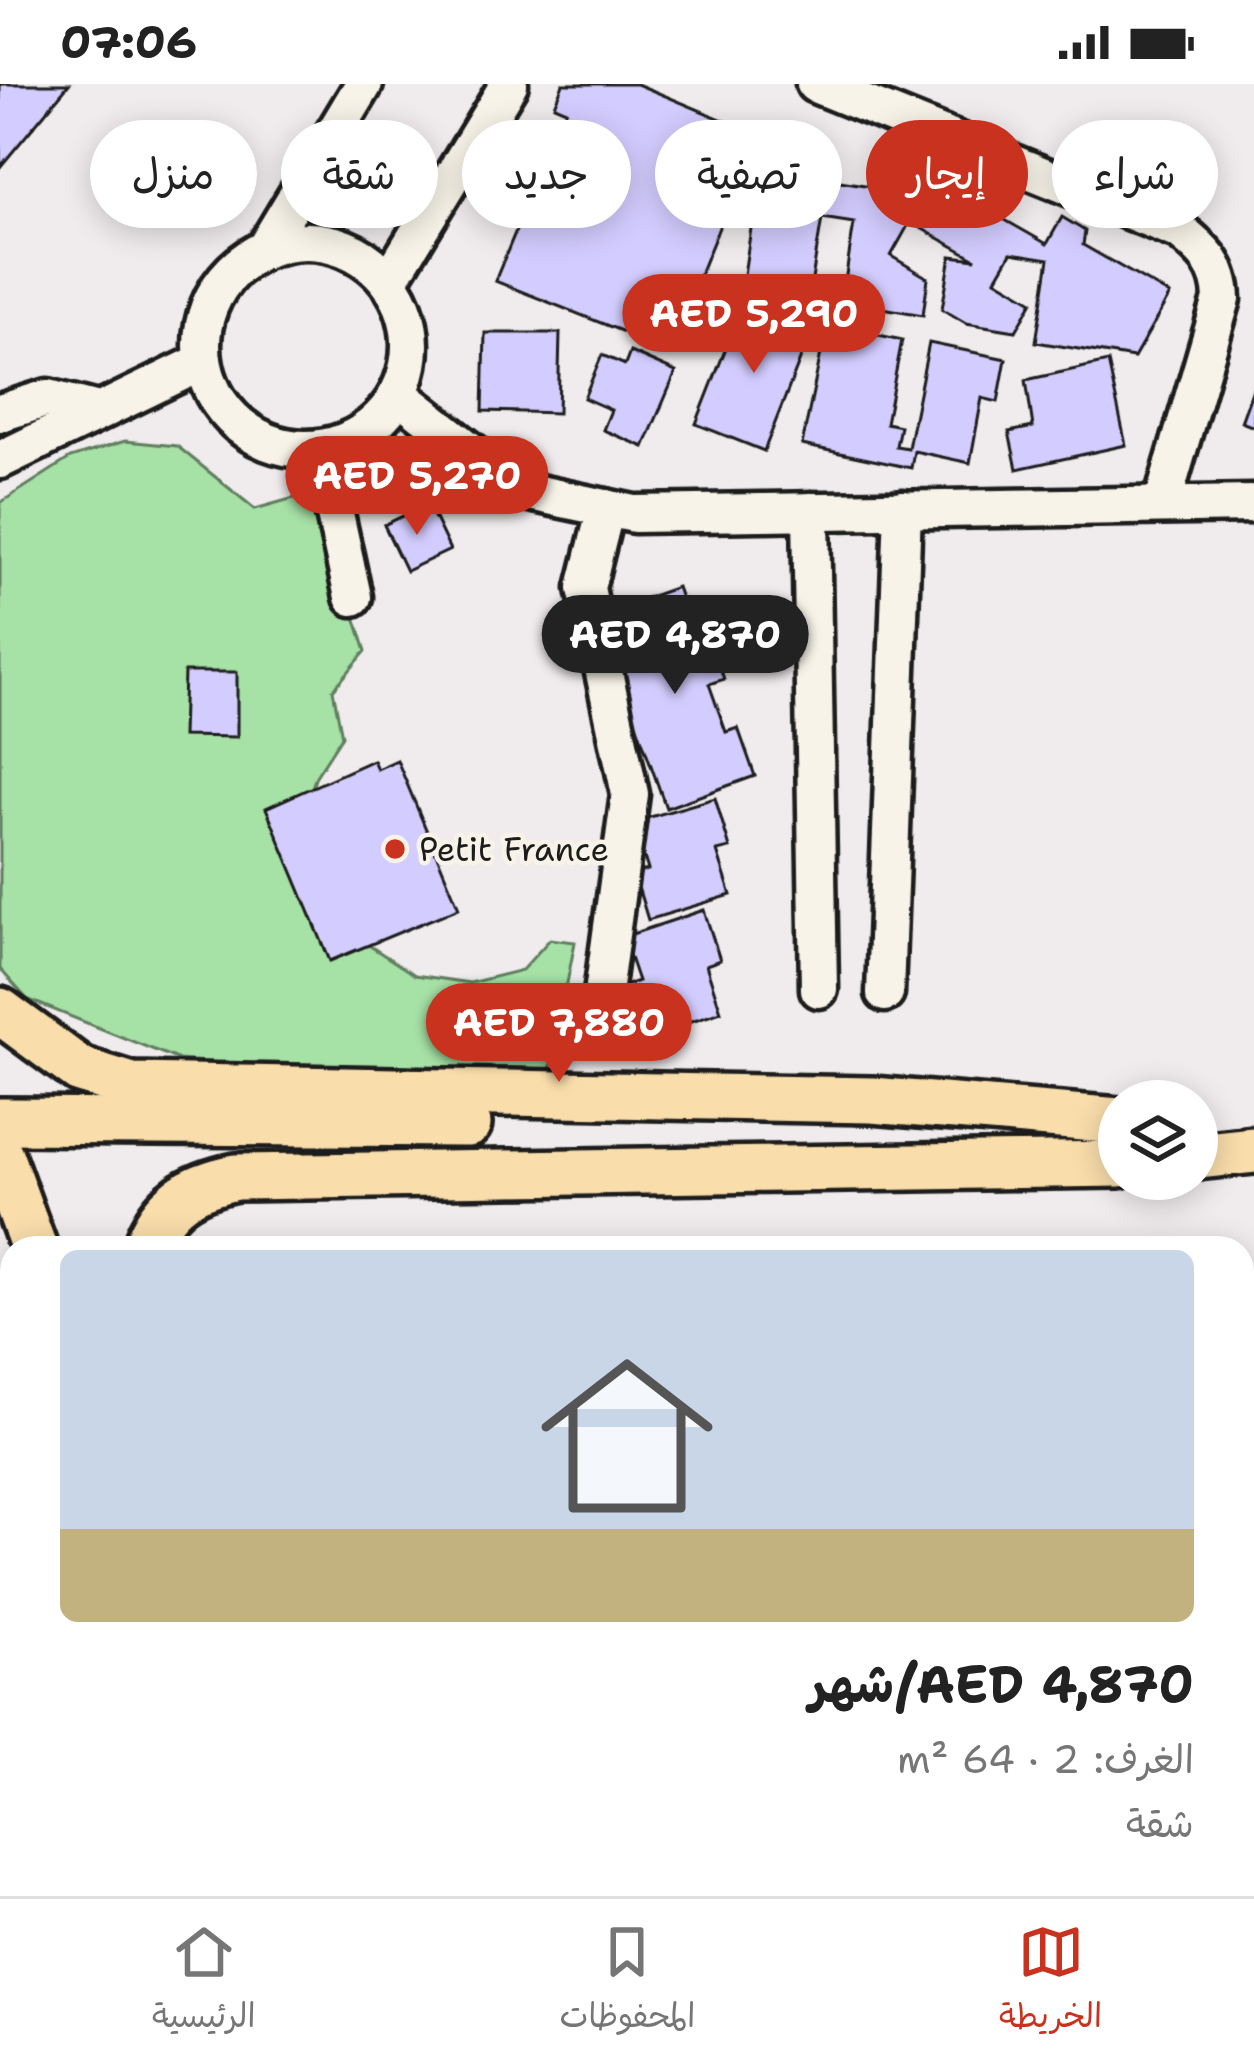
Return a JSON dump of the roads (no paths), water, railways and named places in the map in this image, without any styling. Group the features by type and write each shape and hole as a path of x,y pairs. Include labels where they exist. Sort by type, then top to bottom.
{"main road":[{"path":"0,1011 80,1070 132,1086 872,1100 1098,1123"},
{"path":"0,1121 1098,1125"},
{"path":"0,1155 30,1236"},
{"path":"151,1236 178,1197 205,1183 236,1177 1098,1164"}],"street":[{"path":"266,247 364,84"},
{"path":"389,281 509,84"},
{"path":"815,84 1180,231 1207,252 1221,276 1222,299 1162,505"},
{"path":"299,239 333,243 364,258 389,281 410,337 398,394 379,420 353,439 321,449 289,448 244,429 212,393 202,362 202,326 213,293 236,266 266,247 299,239"},
{"path":"0,460 202,362"},
{"path":"398,394 520,490 634,514 1254,504"},
{"path":"0,413 48,398 98,411"},
{"path":"321,449 353,596"},
{"path":"602,1000 630,794 586,588 606,508"},
{"path":"885,993 903,509"},
{"path":"811,511 819,989"}],"place":[{"name":"Petit France","path":"395,849"}]}
